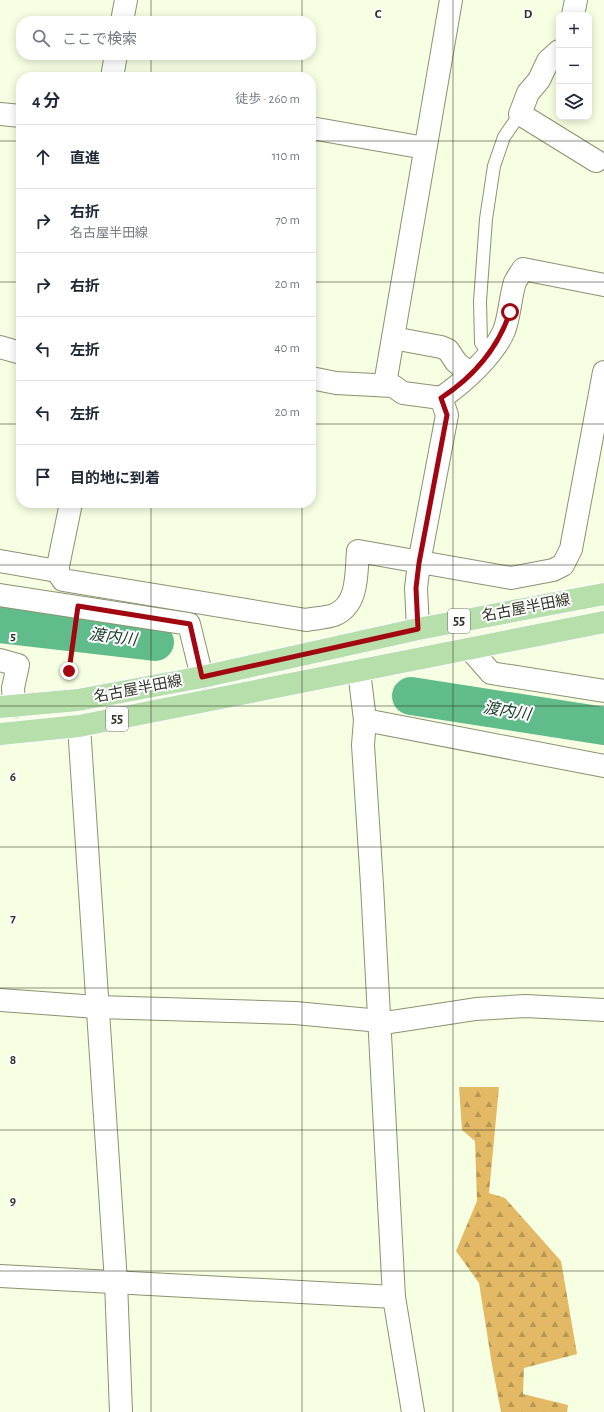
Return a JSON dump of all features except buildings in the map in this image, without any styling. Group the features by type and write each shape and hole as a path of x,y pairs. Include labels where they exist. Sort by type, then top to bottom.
{"main road":[{"name":"名古屋半田線","path":"7,706 78,700 202,677 418,629 604,594"},
{"name":"名古屋半田線","path":"0,734 79,726 604,622"}],"street":[{"path":"123,16 126,0"},
{"path":"385,384 451,0"},
{"path":"574,12 576,0"},
{"path":"556,54 548,61 539,80 528,93 520,114 596,161"},
{"path":"113,72 115,60"},
{"path":"0,114 16,116"},
{"path":"316,129 425,148"},
{"path":"316,379 336,383 385,384 393,386 403,393 441,398 457,388 489,354 504,331 510,312 515,282 523,269 604,285"},
{"path":"393,338 448,350 456,362 463,368 472,372"},
{"path":"0,347 16,352"},
{"path":"71,508 57,571 63,580 306,620 334,615 353,597 358,551 419,563 511,578 553,570 563,565 571,549 604,372"},
{"path":"418,629 416,588 419,563 447,415 441,398"},
{"path":"0,561 57,571"},
{"path":"0,595 190,624 202,677"},
{"path":"470,649 491,673 604,691"},
{"path":"0,660 18,665 7,706"},
{"path":"358,671 365,720 363,745 380,1022 394,1297 413,1412"},
{"path":"365,720 604,766"},
{"path":"79,726 116,1282 121,1412"},
{"path":"0,1000 97,1007 295,1014 380,1022 391,1022 476,1009 526,1006 604,1010"},
{"path":"0,1276 394,1297"}],"lane":[{"path":"489,354 481,343 480,301 486,219 494,166 504,137 520,114"}],"path":[{"path":"69,671 78,606"}],"green space":[{"path":"459,1087 499,1087 489,1193 505,1198 561,1261 577,1354 524,1368 523,1394 568,1405 567,1412 501,1412 479,1283 456,1251 477,1201 475,1141 462,1130"}],"waterway":[{"name":"渡内川","path":"0,624 155,642"},
{"name":"渡内川","path":"411,696 604,726"}],"route":[{"path":"69,671 78,606 190,624 202,677 418,629 416,588 419,563 447,415 441,398 457,388 493,350 504,331 510,312"}]}
